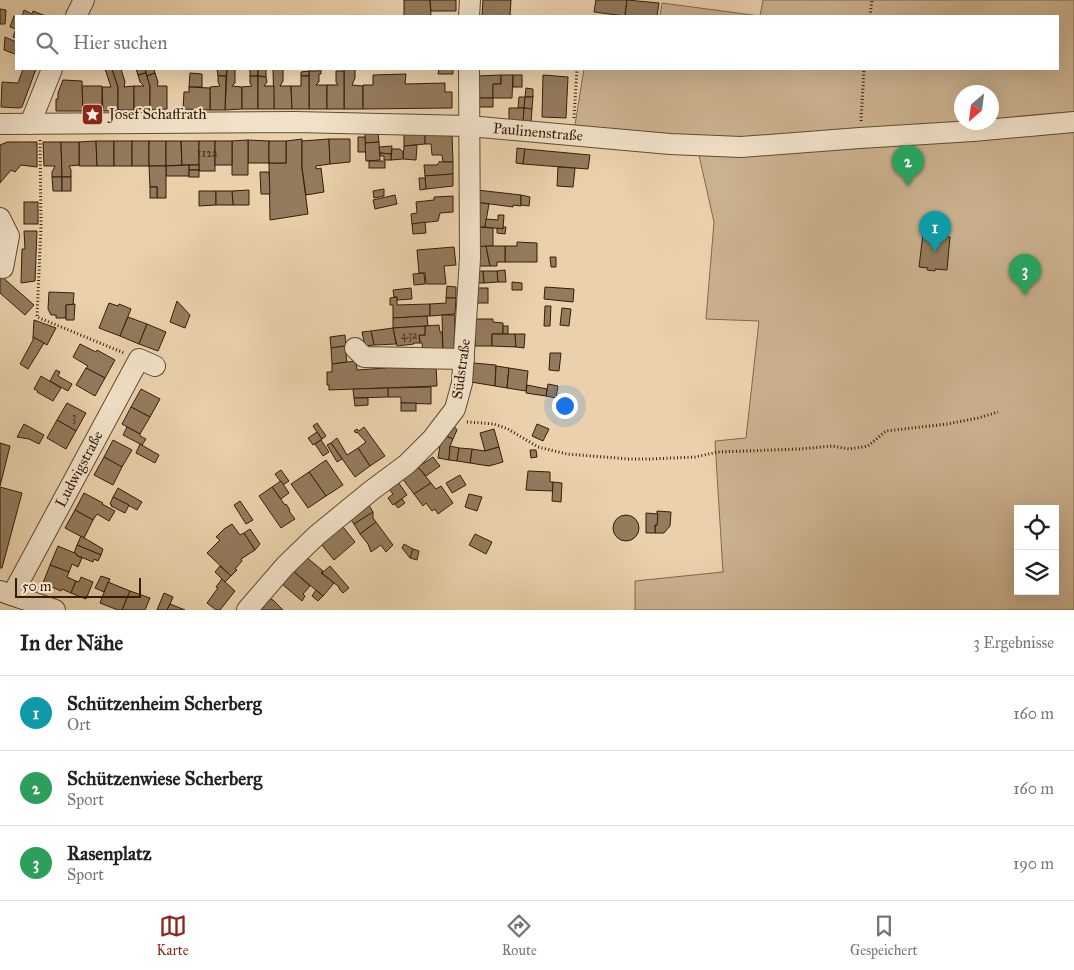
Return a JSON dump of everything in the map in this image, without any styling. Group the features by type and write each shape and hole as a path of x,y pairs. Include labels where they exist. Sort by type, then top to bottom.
{"street":[{"path":"76,15 84,0"},
{"path":"469,15 470,0"},
{"path":"34,124 52,70"},
{"name":"Südstraße","path":"247,610 285,566 317,535 406,464 432,439 455,409 462,383 470,258 469,70"},
{"name":"Paulinenstraße","path":"0,124 296,122 469,126 670,144 741,147 1074,122"},
{"path":"0,218 9,236 3,268"},
{"path":"355,348 364,357 464,359"},
{"name":"Ludwigstraße","path":"6,593 147,362"},
{"path":"6,593 54,610"}],"path":[{"path":"870,15 872,0"},
{"path":"572,135 577,70"},
{"path":"860,138 864,70"},
{"path":"34,124 40,142 41,226 37,317 147,362"},
{"path":"450,416 469,423 494,424 508,429 538,447 568,454 650,459 695,457 718,452 832,446 849,449 868,446 886,431 947,424 998,412"}],"shaded area":[{"path":"763,0 1074,0 1074,120 999,124 999,85 954,85 954,127 739,140 574,131 584,70 1059,70 1059,15 760,15"},
{"path":"662,3 752,15 660,15"},
{"path":"1074,124 1074,610 635,610 635,581 723,572 715,441 746,438 759,321 706,319 714,222 698,151"}],"building":[{"path":"404,0 430,0 431,15 404,15"},
{"path":"430,0 456,0 456,11 431,11"},
{"path":"483,0 511,0 510,15 482,15"},
{"path":"596,0 627,0 625,15 594,12"},
{"path":"627,0 659,3 657,15 625,15"},
{"path":"0,9 6,10 5,24 0,24"},
{"path":"24,10 32,14 33,11 43,15 22,15"},
{"path":"14,16 15,16 15,29 10,27"},
{"path":"5,37 15,42 15,54 4,50"},
{"path":"23,70 36,70 22,107 1,107 2,82 18,83"},
{"path":"105,70 112,70 118,87 118,111 103,111 102,87 111,87"},
{"path":"112,70 121,70 125,82 124,87 134,86 134,110 118,110 118,87"},
{"path":"136,70 145,70 146,73 138,75"},
{"path":"145,70 154,70 155,73 147,76"},
{"path":"217,70 227,70 226,76 218,76"},
{"path":"227,70 235,70 235,83 232,86 242,87 242,109 225,110"},
{"path":"250,70 258,70 258,76 250,76"},
{"path":"258,70 266,70 266,77 258,76"},
{"path":"273,70 283,70 283,81 280,86 291,86 292,109 274,109"},
{"path":"321,70 321,74 319,74 319,82 316,85 327,85 327,109 309,109 309,71"},
{"path":"344,70 355,70 355,78 352,85 363,86 363,109 344,109"},
{"path":"439,70 453,70 453,74 438,74"},
{"path":"309,71 309,76 301,76 301,72"},
{"path":"336,71 344,71 344,109 327,109 327,85 338,85 336,82"},
{"path":"146,73 150,86 150,110 134,110 134,86 144,86 140,82 138,75"},
{"path":"155,73 158,82 157,86 167,86 167,109 150,110 150,86 147,76"},
{"path":"190,73 202,74 202,87 189,87"},
{"path":"406,74 405,84 445,83 445,92 452,92 452,108 363,109 363,85 373,85 373,75"},
{"path":"501,75 501,84 493,84 493,98 478,98 477,76"},
{"path":"501,75 513,75 512,98 493,98 493,84 501,84"},
{"path":"513,75 522,75 522,87 513,87"},
{"path":"543,75 568,77 566,118 542,117"},
{"path":"218,76 226,76 225,110 210,110 210,87 220,86"},
{"path":"250,76 258,76 258,109 242,109 242,87 252,86"},
{"path":"258,76 266,77 267,82 264,86 274,86 274,109 258,109"},
{"path":"301,76 309,76 309,109 292,109 291,86 301,86"},
{"path":"63,80 82,81 83,111 56,111 56,99 58,99 58,93"},
{"path":"82,86 102,86 102,111 83,111"},
{"path":"189,87 210,88 210,110 183,109 184,92 189,92"},
{"path":"526,88 533,89 533,97 525,97"},
{"path":"519,97 525,97 524,108 518,108"},
{"path":"525,97 533,97 532,109 524,108"},
{"path":"478,98 493,98 493,107 478,107"},
{"path":"509,108 524,108 523,123 509,122"},
{"path":"524,108 532,109 531,123 523,123"},
{"path":"404,132 425,133 425,144 404,146"},
{"path":"365,133 378,133 379,142 365,143"},
{"path":"425,133 452,134 453,162 443,162 442,155 432,155 431,144 425,144"},
{"path":"358,137 365,137 366,152 358,152"},
{"path":"302,139 302,168 308,214 270,220 269,163 286,163 286,141"},
{"path":"329,139 330,164 316,166 316,169 321,168 324,192 306,195 302,168 302,141"},
{"path":"329,139 350,139 350,162 330,164"},
{"path":"248,140 269,141 269,163 248,163"},
{"path":"248,140 248,175 232,175 232,141"},
{"path":"96,141 97,166 79,166 79,142"},
{"path":"96,141 114,141 114,166 97,166"},
{"path":"114,141 132,141 132,166 114,166"},
{"path":"132,141 149,141 149,166 132,166"},
{"path":"149,141 166,141 166,166 149,166"},
{"path":"166,141 181,141 182,165 166,166"},
{"path":"181,141 199,141 199,165 182,165"},
{"path":"199,141 215,141 215,171 199,171"},
{"path":"215,141 232,141 232,165 215,165"},
{"path":"269,141 286,141 286,163 269,163"},
{"path":"7,142 37,142 37,167 21,165 15,172 11,170 0,183 0,145"},
{"path":"43,142 61,142 62,177 52,177 55,166 44,166"},
{"path":"61,142 79,142 79,165 69,166 71,177 62,177"},
{"path":"379,142 380,160 366,161 365,143"},
{"path":"417,145 416,160 403,159 404,146"},
{"path":"392,146 391,154 380,153 379,147"},
{"path":"517,148 525,149 523,164 516,163"},
{"path":"392,149 400,149 403,152 403,159 391,160"},
{"path":"525,149 590,155 588,169 523,164"},
{"path":"380,153 391,154 391,160 384,160 384,156 380,156"},
{"path":"369,161 385,161 385,168 369,168"},
{"path":"440,161 453,162 453,174 425,176 424,165 437,165"},
{"path":"189,165 199,165 199,170 189,170"},
{"path":"189,165 189,176 166,176 166,166"},
{"path":"149,166 166,166 166,198 157,198 157,187 150,187"},
{"path":"558,167 575,168 573,187 557,186"},
{"path":"189,170 199,170 199,177 189,177"},
{"path":"260,172 269,172 270,194 261,194"},
{"path":"453,174 453,186 426,189 425,176"},
{"path":"52,177 62,177 62,191 53,191"},
{"path":"62,177 71,177 71,191 62,191"},
{"path":"419,178 425,178 426,189 420,190"},
{"path":"150,187 157,187 157,198 150,198"},
{"path":"384,189 384,196 374,198 373,191"},
{"path":"249,190 249,205 233,205 232,191"},
{"path":"477,190 521,195 521,206 513,205 513,207 476,202"},
{"path":"199,191 216,191 216,205 199,206"},
{"path":"216,191 232,191 233,205 216,205"},
{"path":"395,195 397,204 375,209 373,200"},
{"path":"521,195 530,197 529,206 521,205"},
{"path":"453,196 453,212 440,213 438,221 412,224 411,214 417,213 416,202 434,200 434,197"},
{"path":"24,202 38,202 38,224 24,224"},
{"path":"476,202 489,204 485,227 475,227"},
{"path":"498,215 504,215 503,229 485,227 486,219 498,220"},
{"path":"425,222 426,233 413,234 412,224"},
{"path":"475,227 493,228 493,246 474,247"},
{"path":"503,227 506,227 505,234 497,233 497,228 503,229"},
{"path":"24,231 37,231 35,281 21,283 22,249 25,249"},
{"path":"923,234 950,237 947,270 935,269 935,271 919,267"},
{"path":"517,242 537,243 537,262 505,262 505,246 517,246"},
{"path":"486,246 490,266 475,266 474,247"},
{"path":"486,246 505,246 505,262 497,262 497,266 490,266"},
{"path":"454,247 456,265 444,266 446,284 426,284 425,273 419,273 417,250"},
{"path":"550,257 556,257 556,267 551,267"},
{"path":"505,270 506,282 498,282 497,271"},
{"path":"477,271 483,271 484,283 478,283"},
{"path":"483,271 497,271 498,282 484,283"},
{"path":"424,273 425,284 414,285 413,274"},
{"path":"0,275 34,305 25,315 0,293"},
{"path":"512,282 522,283 522,290 512,290"},
{"path":"447,286 456,287 456,298 446,298"},
{"path":"545,287 574,289 573,302 544,299"},
{"path":"411,288 412,299 397,300 397,297 394,297 393,290"},
{"path":"475,288 488,288 488,303 475,303"},
{"path":"49,292 74,293 73,305 66,305 66,318 56,318 56,315 51,315 48,309"},
{"path":"397,297 397,305 430,304 430,316 393,318 393,305 390,305 390,298"},
{"path":"446,298 456,298 455,314 430,316 430,304 446,303"},
{"path":"177,301 190,315 185,328 170,322"},
{"path":"109,303 118,306 119,304 131,309 120,336 99,328"},
{"path":"75,304 74,320 66,320 66,305"},
{"path":"545,306 551,306 550,326 544,326"},
{"path":"562,308 571,309 569,326 560,325"},
{"path":"442,315 455,315 454,351 443,352"},
{"path":"427,316 428,326 393,328 393,318"},
{"path":"128,317 147,324 139,344 120,336"},
{"path":"475,319 493,319 493,322 503,323 503,334 492,334 492,346 475,346"},
{"path":"34,320 56,328 47,345 33,337"},
{"path":"147,324 166,332 158,351 139,344"},
{"path":"439,325 440,332 442,332 443,352 423,352 419,335 425,335 425,326"},
{"path":"425,326 425,335 419,335 420,343 397,346 393,328"},
{"path":"503,326 508,326 508,334 503,334"},
{"path":"393,328 396,344 374,345 371,331"},
{"path":"371,331 374,345 365,346 362,332"},
{"path":"492,334 515,334 516,347 492,346"},
{"path":"515,334 525,334 524,348 516,347"},
{"path":"345,335 346,346 331,348 330,337"},
{"path":"33,337 44,343 28,369 20,364"},
{"path":"80,344 96,352 97,350 115,360 105,378 86,368 88,366 73,357"},
{"path":"345,346 347,362 332,364 331,348"},
{"path":"550,353 561,353 559,371 549,370"},
{"path":"356,361 357,370 436,364 437,386 329,390 327,372 332,372 332,364"},
{"path":"473,363 496,365 495,386 471,382"},
{"path":"496,366 509,368 507,388 495,386"},
{"path":"86,368 105,378 95,396 76,385"},
{"path":"509,368 528,371 526,391 507,388"},
{"path":"56,370 60,372 58,376 72,384 68,391 50,381"},
{"path":"41,376 61,388 53,401 34,389"},
{"path":"548,384 558,386 556,398 546,396"},
{"path":"527,385 547,389 546,396 526,393"},
{"path":"431,387 431,404 401,403 401,397 388,397 388,388"},
{"path":"388,388 388,397 354,398 353,389"},
{"path":"141,389 160,399 150,417 131,407"},
{"path":"354,398 368,398 368,405 355,406"},
{"path":"67,403 86,413 76,431 57,420"},
{"path":"401,403 416,403 416,411 401,411"},
{"path":"131,407 150,417 140,434 122,424"},
{"path":"57,420 76,431 66,449 47,438"},
{"path":"317,423 326,436 322,439 313,426"},
{"path":"24,424 44,435 39,444 29,439 17,437"},
{"path":"537,424 549,429 543,441 532,436"},
{"path":"454,426 457,430 453,439 446,436"},
{"path":"127,427 146,439 142,445 123,435"},
{"path":"364,427 385,456 370,466 358,448 366,442 354,431 357,429 359,431"},
{"path":"494,429 499,447 485,451 480,433"},
{"path":"317,432 322,439 313,445 308,438"},
{"path":"446,436 453,439 450,446 449,460 438,458 440,445"},
{"path":"337,438 347,455 358,448 370,466 355,477 331,443"},
{"path":"113,440 132,450 122,467 104,457"},
{"path":"321,440 329,452 323,456 315,444"},
{"path":"0,443 10,446 0,486"},
{"path":"331,443 342,459 337,462 327,445"},
{"path":"140,444 159,455 155,463 136,453"},
{"path":"450,446 459,448 457,461 449,460"},
{"path":"499,447 503,462 489,466 470,463 472,449 485,451"},
{"path":"459,448 472,449 470,463 457,461"},
{"path":"530,450 536,450 537,457 531,458"},
{"path":"104,457 122,467 113,485 94,475"},
{"path":"433,457 440,466 426,476 418,467"},
{"path":"326,460 343,485 326,496 309,472"},
{"path":"418,467 431,483 414,494 402,478"},
{"path":"281,470 289,481 283,485 275,474"},
{"path":"528,471 550,472 550,482 553,482 553,491 526,490"},
{"path":"309,472 326,496 308,508 291,484"},
{"path":"460,475 466,485 452,493 446,483"},
{"path":"281,481 289,493 281,499 272,487"},
{"path":"398,482 407,495 393,505 388,498 393,494 389,489"},
{"path":"553,482 562,483 561,502 552,501"},
{"path":"431,483 436,489 441,486 453,503 438,514 435,509 432,511 426,503 423,506 414,494"},
{"path":"0,487 22,493 2,568 0,568"},
{"path":"272,487 295,519 281,528 259,496"},
{"path":"118,488 142,502 137,510 113,497"},
{"path":"84,493 115,511 109,521 97,514 93,520 75,510"},
{"path":"469,494 482,497 477,511 465,507"},
{"path":"113,497 129,505 125,513 111,506"},
{"path":"402,499 405,503 398,508 395,504"},
{"path":"240,501 253,520 246,524 234,505"},
{"path":"367,502 373,512 354,524 348,516"},
{"path":"75,510 93,520 84,538 65,528"},
{"path":"657,511 671,512 670,526 664,533 655,533"},
{"path":"373,512 373,518 376,522 360,534 354,524"},
{"path":"646,513 658,514 655,533 646,533"},
{"path":"626,515 635,519 639,528 635,537 626,541 617,537 613,528 617,519"},
{"path":"376,522 393,545 386,552 381,545 371,552 368,544 360,534"},
{"path":"232,524 240,535 244,533 255,550 241,559 242,561 235,569 237,570 231,576 207,553 220,540 216,537"},
{"path":"343,527 355,542 334,560 321,544"},
{"path":"250,529 260,544 255,550 244,533"},
{"path":"475,534 492,542 486,554 469,545"},
{"path":"81,536 103,549 101,555 77,545"},
{"path":"404,544 413,549 410,558 402,548"},
{"path":"77,545 101,555 98,561 94,559 93,562 76,555 74,553"},
{"path":"58,546 82,558 78,567 72,564 69,572 50,565"},
{"path":"413,549 419,551 417,560 410,558"},
{"path":"305,556 323,571 321,573 334,583 323,596 293,571"},
{"path":"50,565 69,572 67,577 76,581 71,593 43,583"},
{"path":"220,566 231,576 225,582 215,572"},
{"path":"330,566 349,588 343,593 339,587 322,573"},
{"path":"293,571 310,586 303,594 305,596 302,601 282,584"},
{"path":"101,576 110,579 104,592 95,588"},
{"path":"81,577 93,582 86,599 71,593 76,581 79,582"},
{"path":"222,579 235,591 220,610 216,610 207,603"},
{"path":"108,582 130,591 122,610 100,603"},
{"path":"316,590 323,596 318,601 312,596"},
{"path":"130,591 150,598 145,610 122,610"},
{"path":"164,593 173,597 167,610 157,610"},
{"path":"270,599 273,600 283,610 261,610"},
{"path":"170,604 185,610 167,610"}],"place":[{"name":"Josef Schaffrath","path":"93,114"},
{"name":"Schützenwiese Scherberg","path":"908,186"},
{"name":"Schützenheim Scherberg","path":"935,252"},
{"name":"Rasenplatz","path":"1025,295"}]}
